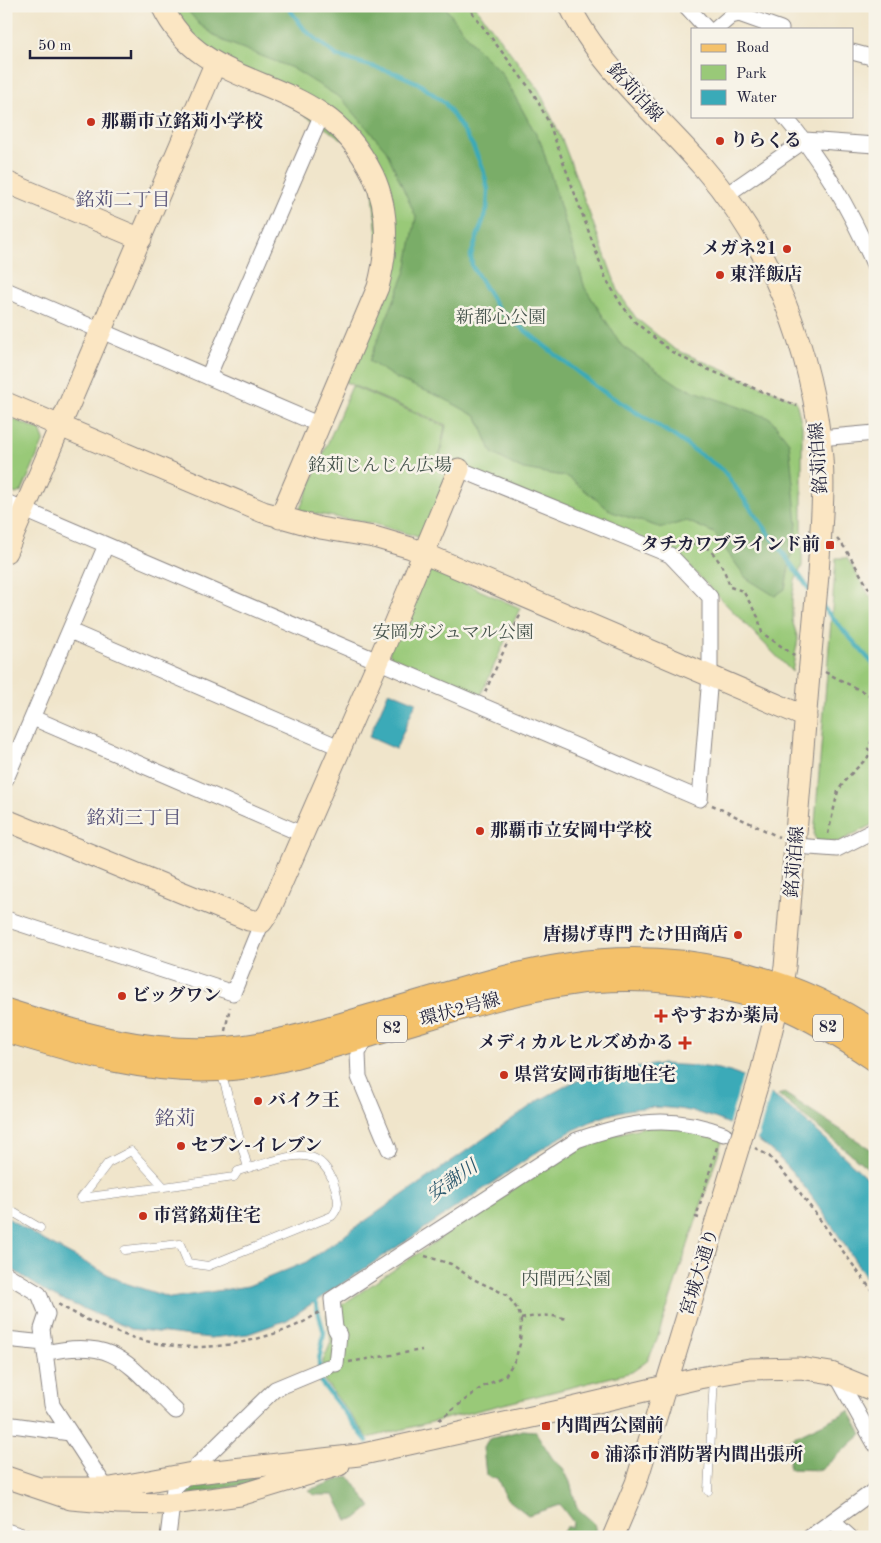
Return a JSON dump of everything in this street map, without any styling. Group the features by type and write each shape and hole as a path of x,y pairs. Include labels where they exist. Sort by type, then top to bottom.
{"main road":[{"name":"環状2号線","path":"6,1030 111,1061 159,1069 221,1051 285,1041 527,974 604,961 646,959 750,975 875,1059"},
{"name":"環状2号線","path":"6,1011 113,1042 157,1048 291,1057 532,990 604,979 644,980 687,984 746,994 780,995 823,1003 875,1033"}],"street":[{"path":"162,6 176,32 195,50 216,64 322,114 350,139 368,166 382,199 386,230 385,261 378,287 280,518"},
{"name":"銘苅泊線","path":"570,6 582,28 603,57 726,194 761,251 792,322 810,380 820,438 821,522 796,846 780,995"},
{"path":"686,6 706,28"},
{"path":"717,28 731,16 739,14 778,28"},
{"path":"854,53 875,58"},
{"path":"6,552 15,506 61,426 216,64"},
{"path":"208,377 322,114"},
{"path":"786,118 804,140 869,240 875,267"},
{"path":"726,194 804,140 875,145"},
{"path":"6,182 141,239"},
{"path":"6,290 320,425"},
{"path":"6,403 246,506 280,518 320,528 374,536 423,553 806,717"},
{"path":"820,438 875,433"},
{"path":"6,919 233,994 262,922 269,912 339,747 378,662 459,469 670,555 710,597 710,676 700,799 378,662 15,506"},
{"path":"6,778 106,545"},
{"path":"70,632 339,747"},
{"path":"33,718 302,834"},
{"path":"6,820 249,920 262,922"},
{"path":"796,846 837,849 875,830"},
{"name":"宮城大通り","path":"613,1537 636,1482 666,1386 734,1143 762,1073 780,995"},
{"path":"367,1036 358,1053 358,1077 389,1149"},
{"path":"168,1537 174,1488 187,1474 275,1390 332,1365 339,1335 334,1328 332,1299 577,1140 610,1128 643,1121 673,1121 705,1127 734,1143"},
{"path":"6,1274 39,1294 47,1314 42,1329 52,1405 111,1496"},
{"path":"6,1339 45,1348 89,1347 111,1354 132,1365 176,1411"},
{"path":"111,1496 187,1474 359,1455 714,1375 776,1367 800,1368 836,1374 875,1391"},
{"path":"836,1374 875,1444"},
{"path":"6,1424 70,1433"},
{"path":"6,1477 71,1498 111,1496 172,1504 240,1495 335,1467 359,1455"},
{"path":"810,1537 875,1490"},
{"path":"832,1522 850,1537"},
{"path":"6,1531 25,1537"}],"lane":[{"path":"221,1051 248,1168"},
{"path":"125,1250 180,1244 188,1264 208,1266 332,1216 337,1211 339,1204 328,1168 316,1158 300,1156 238,1171 234,1177 164,1187 81,1198 108,1163 131,1151 164,1187"},
{"path":"6,1208 40,1228"},
{"path":"708,1491 714,1375"}],"path":[{"path":"467,6 534,94 549,123 606,279 621,304 635,322 672,352 695,364 803,409"},
{"path":"821,522 845,548 875,598"},
{"path":"681,550 689,545 697,544 710,549 726,571 730,587"},
{"path":"724,590 730,587 743,591 758,617 762,633 811,668 875,698"},
{"path":"479,705 524,607"},
{"path":"826,843 838,791 847,778 873,754 868,749 875,732"},
{"path":"700,799 796,846"},
{"path":"221,1051 233,994"},
{"path":"700,1219 696,1217 734,1143 769,1156 793,1182 875,1295"},
{"path":"406,1250 451,1264 473,1279 507,1295 518,1310 521,1319 520,1344 515,1360 505,1376 482,1388 435,1423"},
{"path":"56,1303 107,1330 158,1344 203,1348 236,1345 273,1334 314,1316"},
{"path":"521,1319 539,1315 552,1315 566,1319"},
{"path":"332,1365 422,1350"}],"green space":[{"name":"新都心公園","path":"169,6 475,6 539,90 563,142 619,293 636,318 674,349 796,401 802,426 802,566 795,581 792,599 792,620 798,639 792,672 680,557 438,466 446,425 345,382 382,295 370,157 200,47"},
{"name":"新都心公園","path":"184,6 444,6 478,50 501,72 541,143 585,288 622,346 680,386 770,418 789,442 797,524 785,589 775,596 746,578 714,533 687,521 662,528 612,512 568,477 519,468 492,453 477,417 443,398 397,379 369,361 406,271 416,217 386,150 342,99 292,68 221,40 199,24"},
{"name":"銘苅じんじん広場","path":"352,386 445,426 437,467 451,473 424,535 418,537 375,524 299,511"},
{"path":"6,416 40,430 44,440 22,491 16,494 6,490"},
{"path":"836,558 847,558 875,605 875,823 839,842 818,842 814,836"},
{"name":"安岡ガジュマル公園","path":"434,570 520,608 479,699 393,662 389,652 420,578"},
{"path":"784,1093 875,1152 875,1174 778,1095"},
{"name":"内間西公園","path":"660,1123 723,1139 654,1348 646,1362 632,1372 368,1438 324,1380 323,1361 331,1342 327,1315 581,1143"},
{"path":"849,1411 862,1434 821,1470 789,1469 790,1439"},
{"path":"523,1430 535,1431 553,1459 563,1468 570,1482 577,1508 594,1523 597,1537 560,1537 566,1527 572,1527 573,1522 560,1505 528,1515 506,1498 497,1478 490,1478 486,1475 483,1448 489,1439"},
{"path":"332,1463 284,1477 183,1496 185,1490 194,1480"},
{"path":"349,1476 371,1507 356,1519 347,1520 334,1495 314,1495 309,1490"}],"water":[{"path":"389,691 416,702 396,749 369,737"},
{"name":"安謝川","path":"663,1064 720,1069 738,1075 757,1085 793,1110 875,1185 875,1291 809,1193 779,1158 763,1144 733,1126 716,1119 681,1109 663,1108 627,1110 608,1115 569,1133 531,1156 287,1320 248,1334 210,1338 131,1329 49,1294 6,1265 6,1217 45,1241 122,1282 171,1298 248,1286 306,1262 538,1101 573,1082 615,1069"}],"pier":[{"path":"743,1075 771,1093 756,1143 728,1127"}],"waterway":[{"path":"287,6 305,30 337,56 398,74 418,83 445,103 473,146 483,169 488,190 487,209 471,255 472,266 498,309 599,389 671,434 723,470 809,589"},
{"path":"823,607 875,666"},
{"path":"314,1297 324,1333 319,1360 320,1381 367,1441"}],"place":[{"name":"那覇市立銘苅小学校","path":"91,122"},
{"name":"りらくる","path":"720,141"},
{"name":"メガネ21","path":"787,249"},
{"name":"東洋飯店","path":"720,275"},
{"name":"タチカワブラインド前","path":"830,545"},
{"name":"那覇市立安岡中学校","path":"480,831"},
{"name":"唐揚げ専門 たけ田商店","path":"738,935"},
{"name":"ビッグワン","path":"122,996"},
{"name":"やすおか薬局","path":"661,1016"},
{"name":"メディカルヒルズめかる","path":"685,1043"},
{"name":"県営安岡市街地住宅","path":"504,1075"},
{"name":"バイク王","path":"258,1101"},
{"name":"セブン-イレブン","path":"181,1146"},
{"name":"市営銘苅住宅","path":"143,1216"},
{"name":"内間西公園前","path":"546,1426"},
{"name":"浦添市消防署内間出張所","path":"595,1455"}],"district":[{"name":"銘苅二丁目","path":"123,201"},
{"name":"銘苅三丁目","path":"134,819"},
{"name":"銘苅","path":"175,1120"}]}
